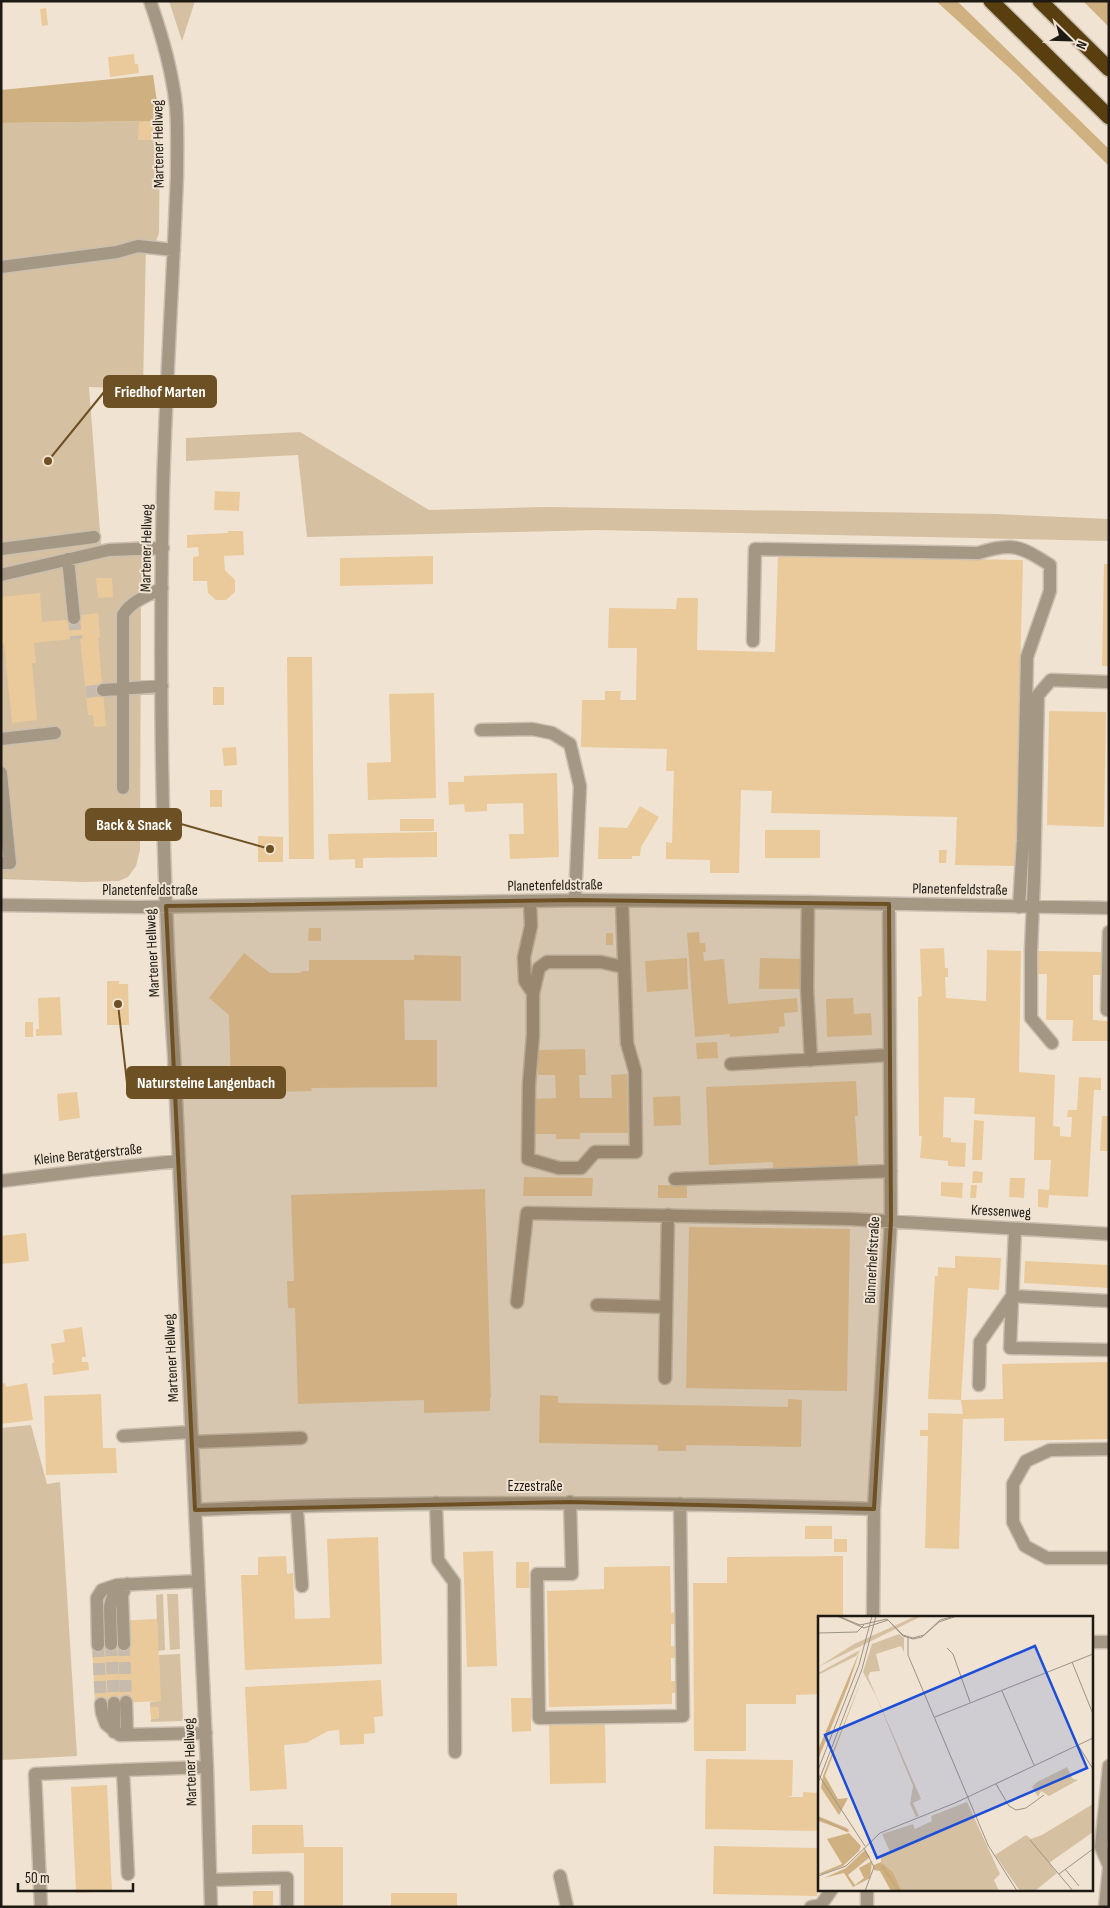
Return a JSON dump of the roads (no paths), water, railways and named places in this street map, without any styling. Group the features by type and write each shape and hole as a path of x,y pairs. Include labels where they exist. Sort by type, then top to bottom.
{"highway":[{"path":"991,1 1109,117"},
{"path":"1040,1 1109,69"}],"street":[{"name":"Martener Hellweg","path":"150,1 165,50 176,106 177,175 163,487 161,775 166,944 206,1733 211,1907"},
{"path":"1,266 117,252 138,246 174,250"},
{"path":"1,549 94,537"},
{"path":"753,641 755,549 978,553 998,547 1023,548 1050,565 1050,591 1027,658 1023,841 1019,907"},
{"path":"1,575 108,550 163,548"},
{"path":"68,559 74,618"},
{"path":"123,788 123,615 127,608 162,588"},
{"path":"1052,1043 1031,1018 1038,695 1051,680 1107,682"},
{"path":"103,690 162,686"},
{"path":"481,730 532,729 552,733 570,744 580,786 575,900"},
{"path":"1,739 55,733"},
{"path":"1,773 10,864 1,863"},
{"name":"Planetenfeldstraße","path":"1,905 166,906 575,900 1109,908"},
{"path":"530,901 531,926 524,957 525,981 533,992"},
{"path":"622,901 627,1043 635,1070 636,1152 595,1152 581,1168 559,1168 528,1159 533,992 539,968 547,962 601,962 623,967"},
{"path":"808,902 807,988 811,1060"},
{"name":"Bünnerhelfstraße","path":"873,1616 874,1509 891,1221 889,904"},
{"path":"1107,1010 1109,932"},
{"path":"730,1064 890,1054"},
{"name":"Kleine Beratgerstraße","path":"1,1181 178,1161"},
{"path":"675,1179 891,1171"},
{"name":"Kressenweg","path":"517,1302 527,1212 891,1221 1109,1234"},
{"path":"665,1378 668,1215"},
{"path":"1016,1229 1010,1348 1109,1350"},
{"path":"1012,1296 1109,1301"},
{"path":"979,1385 980,1342 1012,1296"},
{"path":"597,1305 666,1307"},
{"path":"123,1436 301,1438"},
{"path":"1109,1449 1050,1450 1026,1461 1012,1484 1012,1522 1025,1546 1047,1558 1109,1558"},
{"path":"570,1502 572,1574 537,1574 539,1718 683,1716 680,1504"},
{"name":"Ezzestraße","path":"195,1510 436,1503 570,1502 874,1509"},
{"path":"436,1503 438,1560 454,1582 455,1752"},
{"path":"297,1507 302,1586"},
{"path":"111,1644 110,1607 112,1599 122,1585 198,1581"},
{"path":"1092,1642 1109,1642"},
{"path":"127,1735 114,1703 114,1732 120,1735 127,1735 206,1733"},
{"path":"1105,1907 1109,1867 1101,1847 1109,1766"},
{"path":"41,1907 36,1774 207,1767"},
{"path":"123,1770 128,1874"},
{"path":"560,1876 567,1907"},
{"path":"210,1880 287,1878 287,1907"},
{"path":"811,1907 821,1905 831,1890"},
{"path":"867,1890 867,1907"}],"tunnel":[{"path":"74,618 76,639"},
{"path":"86,692 103,690"},
{"path":"111,1644 114,1703"},
{"path":"124,1644 126,1702"},
{"path":"98,1645 101,1704"}],"place":[{"name":"Friedhof Marten","path":"48,461"},
{"name":"Back & Snack","path":"270,849"},
{"name":"Natursteine Langenbach","path":"118,1004"}]}
